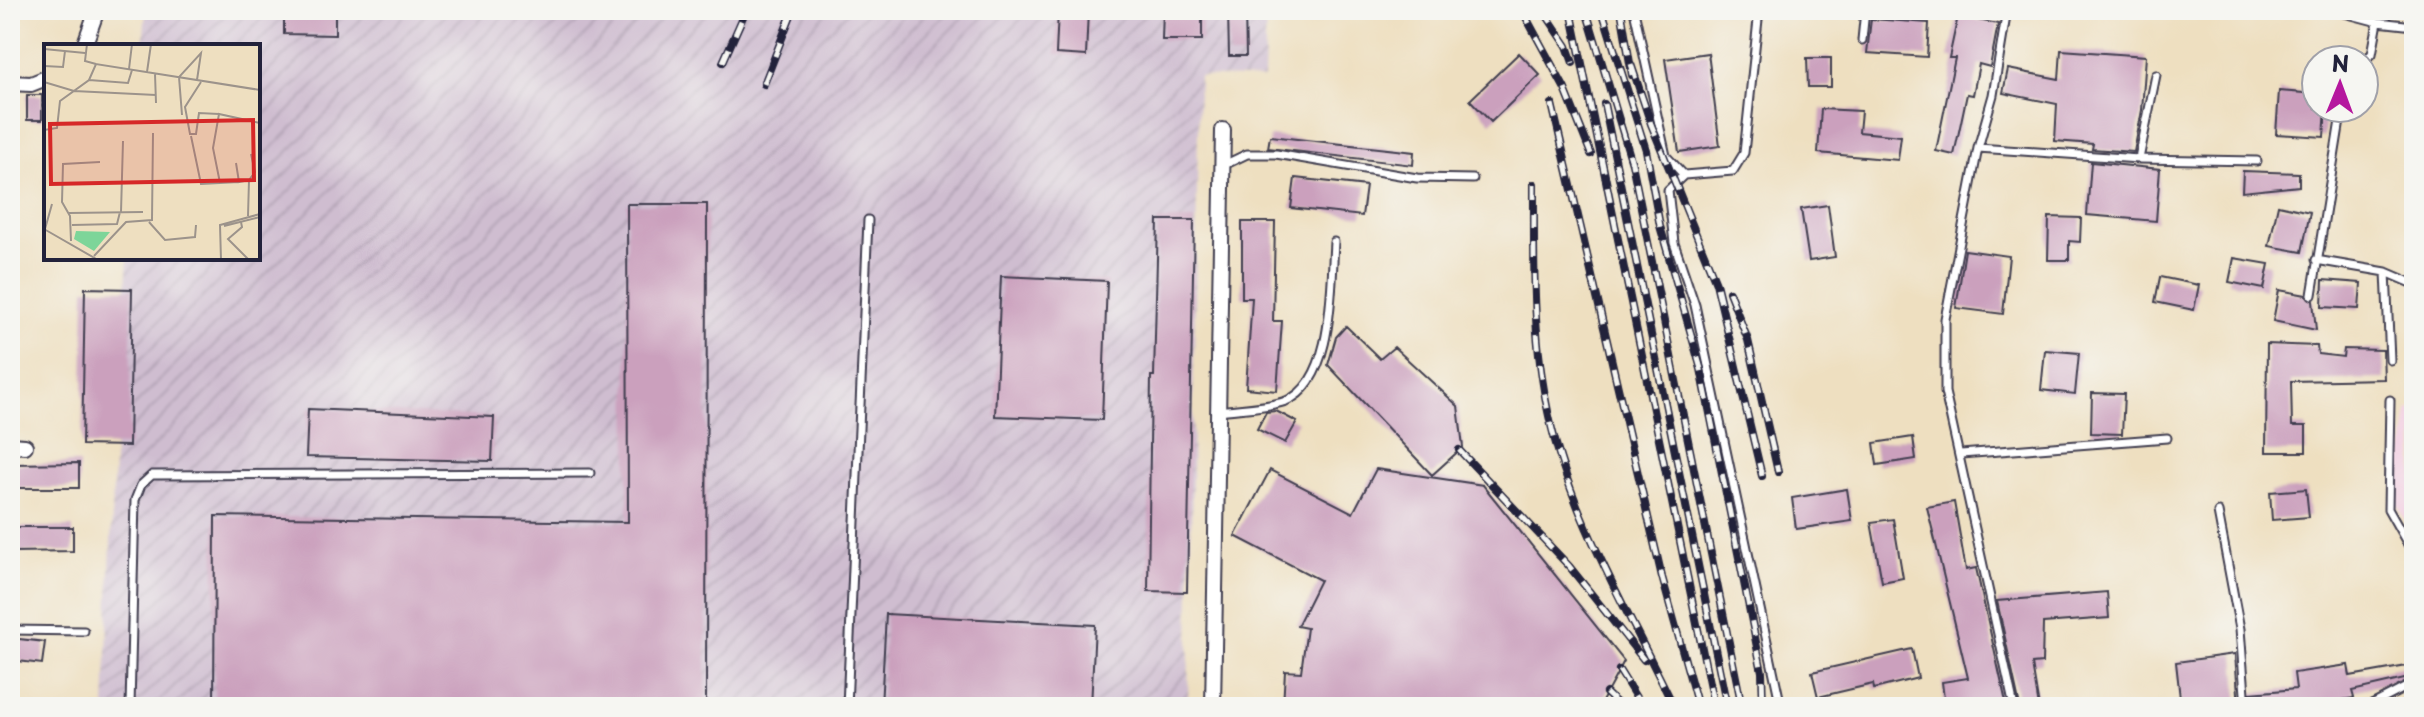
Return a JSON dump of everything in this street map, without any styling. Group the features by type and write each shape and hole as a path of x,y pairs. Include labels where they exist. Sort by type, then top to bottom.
{"street":[{"path":"85,44 97,10"},
{"path":"10,83 31,84 44,79"},
{"path":"1213,707 1223,130"}],"lane":[{"path":"1634,10 1666,156 1684,175"},
{"path":"1759,10 1744,153 1733,171 1684,175 1668,190 1674,243 1699,319 1781,707"},
{"path":"1862,40 1865,10"},
{"path":"2007,10 1993,95 1978,148 1945,319 1945,392 2014,707"},
{"path":"2333,10 2378,22 2414,26"},
{"path":"2374,44 2378,22"},
{"path":"2139,159 2156,75"},
{"path":"2312,295 2340,124"},
{"path":"1978,148 2139,159 2257,161"},
{"path":"1222,166 1247,154 1276,154 1417,178 1473,179"},
{"path":"847,707 868,220"},
{"path":"1218,411 1286,401 1307,387 1318,366 1328,317 1334,242"},
{"path":"2316,260 2386,272 2414,284"},
{"path":"2386,272 2390,360"},
{"path":"2390,400 2388,509 2414,555"},
{"path":"1961,454 2167,438"},
{"path":"130,707 135,500 141,485 152,475 590,473"},
{"path":"2218,512 2240,629 2246,707"},
{"path":"10,630 84,631"},
{"path":"2368,707 2414,683"}],"shaded area":[{"path":"146,10 1266,10 1264,79 1199,76 1188,707 105,707 114,457 128,260 260,260 260,44 143,44"},
{"path":"2414,409 2414,538 2396,502 2408,411"}],"building":[{"path":"284,10 335,10 335,35 284,34"},
{"path":"1058,10 1088,10 1086,56 1056,54"},
{"path":"1163,10 1202,10 1202,40 1162,40"},
{"path":"1228,10 1245,10 1246,56 1229,56"},
{"path":"1958,16 1998,24 1990,67 1979,64 1973,95 1967,94 1954,155 1936,151 1955,58 1949,58"},
{"path":"1871,19 1929,23 1927,57 1867,53"},
{"path":"2061,50 2146,56 2142,110 2134,152 2092,149 2093,144 2055,141 2057,104 2003,93 2008,69 2059,79"},
{"path":"1519,53 1540,75 1491,122 1470,100"},
{"path":"1708,53 1720,146 1679,152 1665,59"},
{"path":"1807,58 1831,58 1831,87 1808,87"},
{"path":"2279,91 2300,93 2300,124 2325,124 2324,137 2276,134"},
{"path":"27,95 42,95 42,120 27,120"},
{"path":"1821,109 1861,111 1859,132 1901,136 1898,160 1818,153"},
{"path":"1270,136 1414,152 1413,165 1268,148"},
{"path":"2091,162 2160,169 2156,221 2087,215"},
{"path":"2243,171 2299,173 2299,186 2242,192"},
{"path":"1295,178 1366,186 1362,216 1291,208"},
{"path":"627,204 707,204 706,707 214,707 215,516 628,522"},
{"path":"1828,205 1835,257 1809,261 1801,209"},
{"path":"2278,205 2310,212 2302,252 2269,246"},
{"path":"2049,217 2081,218 2080,242 2069,241 2069,260 2048,260"},
{"path":"1158,220 1194,220 1187,592 1148,591 1151,376 1154,376"},
{"path":"1242,222 1275,222 1273,321 1282,321 1277,391 1246,388 1252,298 1242,298"},
{"path":"1965,250 2009,256 2003,314 1956,308"},
{"path":"2234,258 2269,264 2264,289 2229,282"},
{"path":"1001,276 1107,281 1102,420 995,416"},
{"path":"2160,277 2199,285 2194,310 2155,302"},
{"path":"2323,280 2361,283 2359,309 2322,307"},
{"path":"85,288 132,289 129,446 82,445"},
{"path":"2279,290 2306,295 2313,301 2316,330 2273,321"},
{"path":"1346,326 1380,359 1394,347 1458,406 1463,447 1432,475 1328,365 1336,337"},
{"path":"2267,344 2317,346 2318,354 2343,357 2344,349 2383,350 2384,379 2291,381 2292,426 2306,426 2306,452 2266,452"},
{"path":"2045,350 2079,353 2075,394 2041,390"},
{"path":"2092,393 2124,394 2122,434 2091,433"},
{"path":"308,409 494,417 492,461 306,457"},
{"path":"1276,411 1297,422 1285,443 1257,429 1266,412"},
{"path":"1913,437 1916,459 1877,465 1874,443"},
{"path":"79,463 79,488 10,488 10,464"},
{"path":"1376,469 1483,485 1624,661 1599,707 1283,707 1285,671 1301,672 1307,628 1297,626 1320,580 1235,536 1270,470 1353,513"},
{"path":"1847,489 1852,521 1796,529 1792,498"},
{"path":"2306,489 2309,517 2272,520 2270,492"},
{"path":"1954,502 1966,570 1976,568 2007,707 1945,707 1942,682 1968,678 1927,507"},
{"path":"1893,519 1903,578 1882,582 1871,522"},
{"path":"13,527 73,527 73,551 13,552"},
{"path":"2107,592 2109,618 2043,623 2042,663 2032,664 2039,707 2020,707 1997,601"},
{"path":"886,614 1095,625 1091,707 881,707"},
{"path":"10,638 45,642 42,664 10,660"},
{"path":"1912,649 1918,678 1874,689 1873,684 1818,697 1812,672"},
{"path":"2235,654 2239,707 2181,707 2176,662"},
{"path":"2348,665 2350,676 2407,666 2409,678 2352,691 2354,698 2299,707 2252,707 2251,693 2296,689 2294,673"}],"railway":[{"path":"723,62 746,10"},
{"path":"764,84 793,10"},
{"path":"1522,10 1565,89 1591,154"},
{"path":"1543,10 1567,46 1573,63"},
{"path":"1571,10 1714,707"},
{"path":"1586,10 1632,163 1742,707"},
{"path":"1602,10 1646,150 1660,226 1701,369 1762,672 1763,707"},
{"path":"1621,10 1632,75"},
{"path":"1631,64 1651,124 1716,283 1762,476"},
{"path":"1552,104 1662,577 1698,707"},
{"path":"1604,104 1727,707"},
{"path":"1534,184 1537,330 1549,416 1586,528 1674,707"},
{"path":"1729,292 1748,340 1778,472"},
{"path":"1459,450 1569,566 1644,660"},
{"path":"1619,670 1642,707"},
{"path":"1606,693 1621,707"}]}
